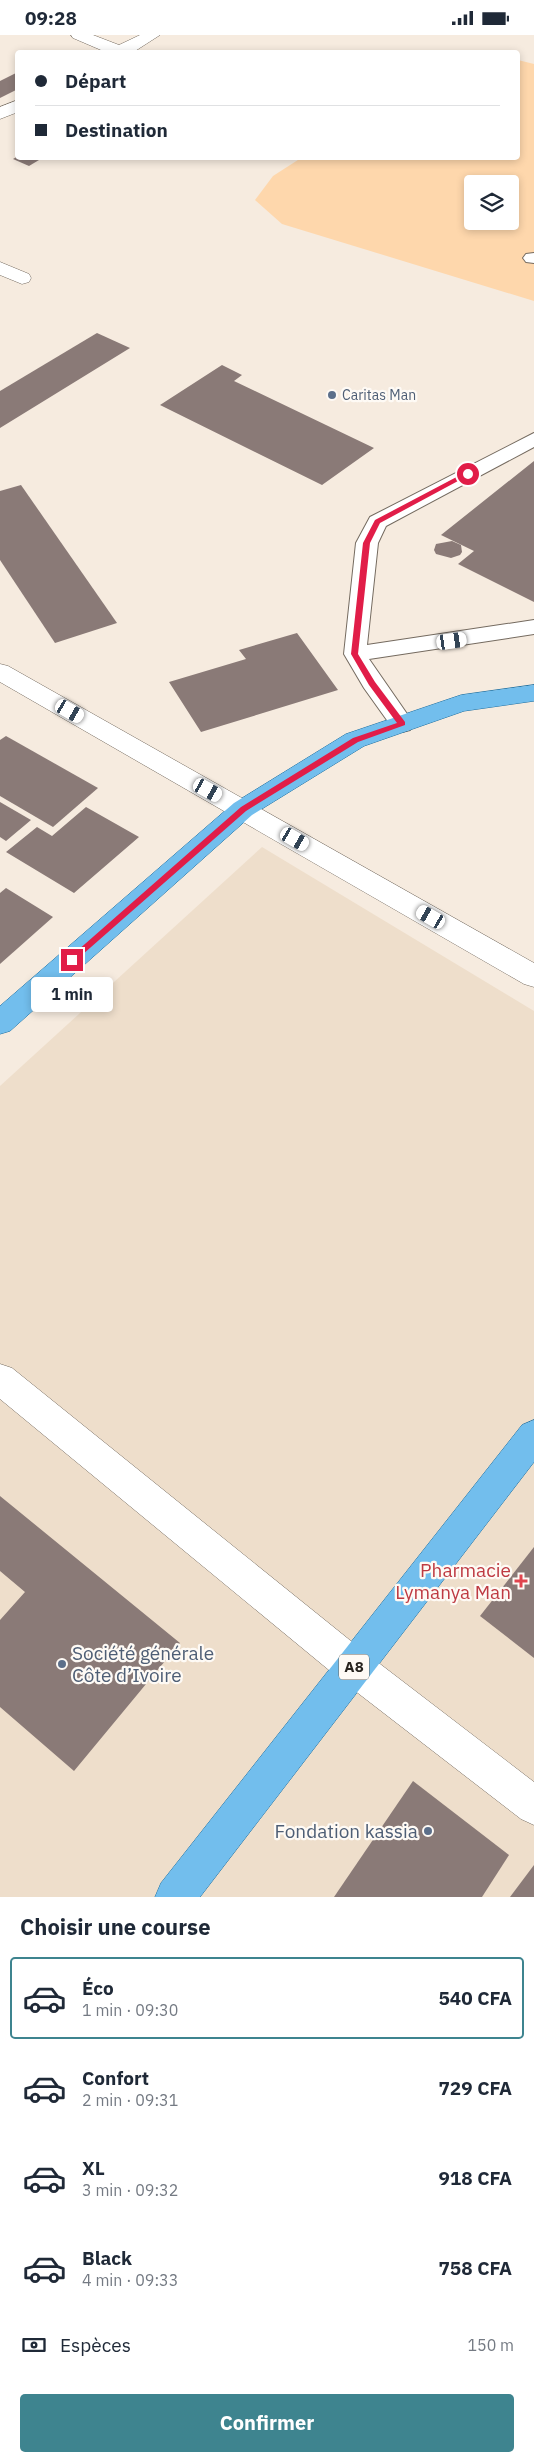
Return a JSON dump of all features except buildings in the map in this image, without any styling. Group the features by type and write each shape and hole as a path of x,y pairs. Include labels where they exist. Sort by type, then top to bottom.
{"main road":[{"path":"0,1023 243,809 355,740 461,703 534,693"},
{"name":"A8","path":"175,1897 534,1436"}],"street":[{"path":"79,35 115,50"},
{"path":"124,50 152,35"},
{"path":"0,114 15,106"},
{"path":"0,268 22,278"},
{"path":"0,672 243,809 534,977"},
{"path":"0,1379 354,1667 534,1806"}],"lane":[{"path":"402,724 372,683 354,654 367,543 377,522 534,439"},
{"path":"354,654 534,627"}],"shaded area":[{"path":"520,60 534,64 534,301 282,224 255,200 273,176 298,160 520,160"},
{"path":"262,847 534,1011 534,1897 0,1897 0,1086"}],"place":[{"name":"Caritas Man","path":"332,395"},
{"name":"Pharmacie Lymanya Man","path":"521,1581"},
{"name":"Société générale Côte d’Ivoire","path":"62,1664"},
{"name":"Fondation kassia","path":"428,1831"}],"route":[{"path":"72,960 243,809 355,740 402,724 372,683 354,654 367,543 377,522 468,474"}]}
